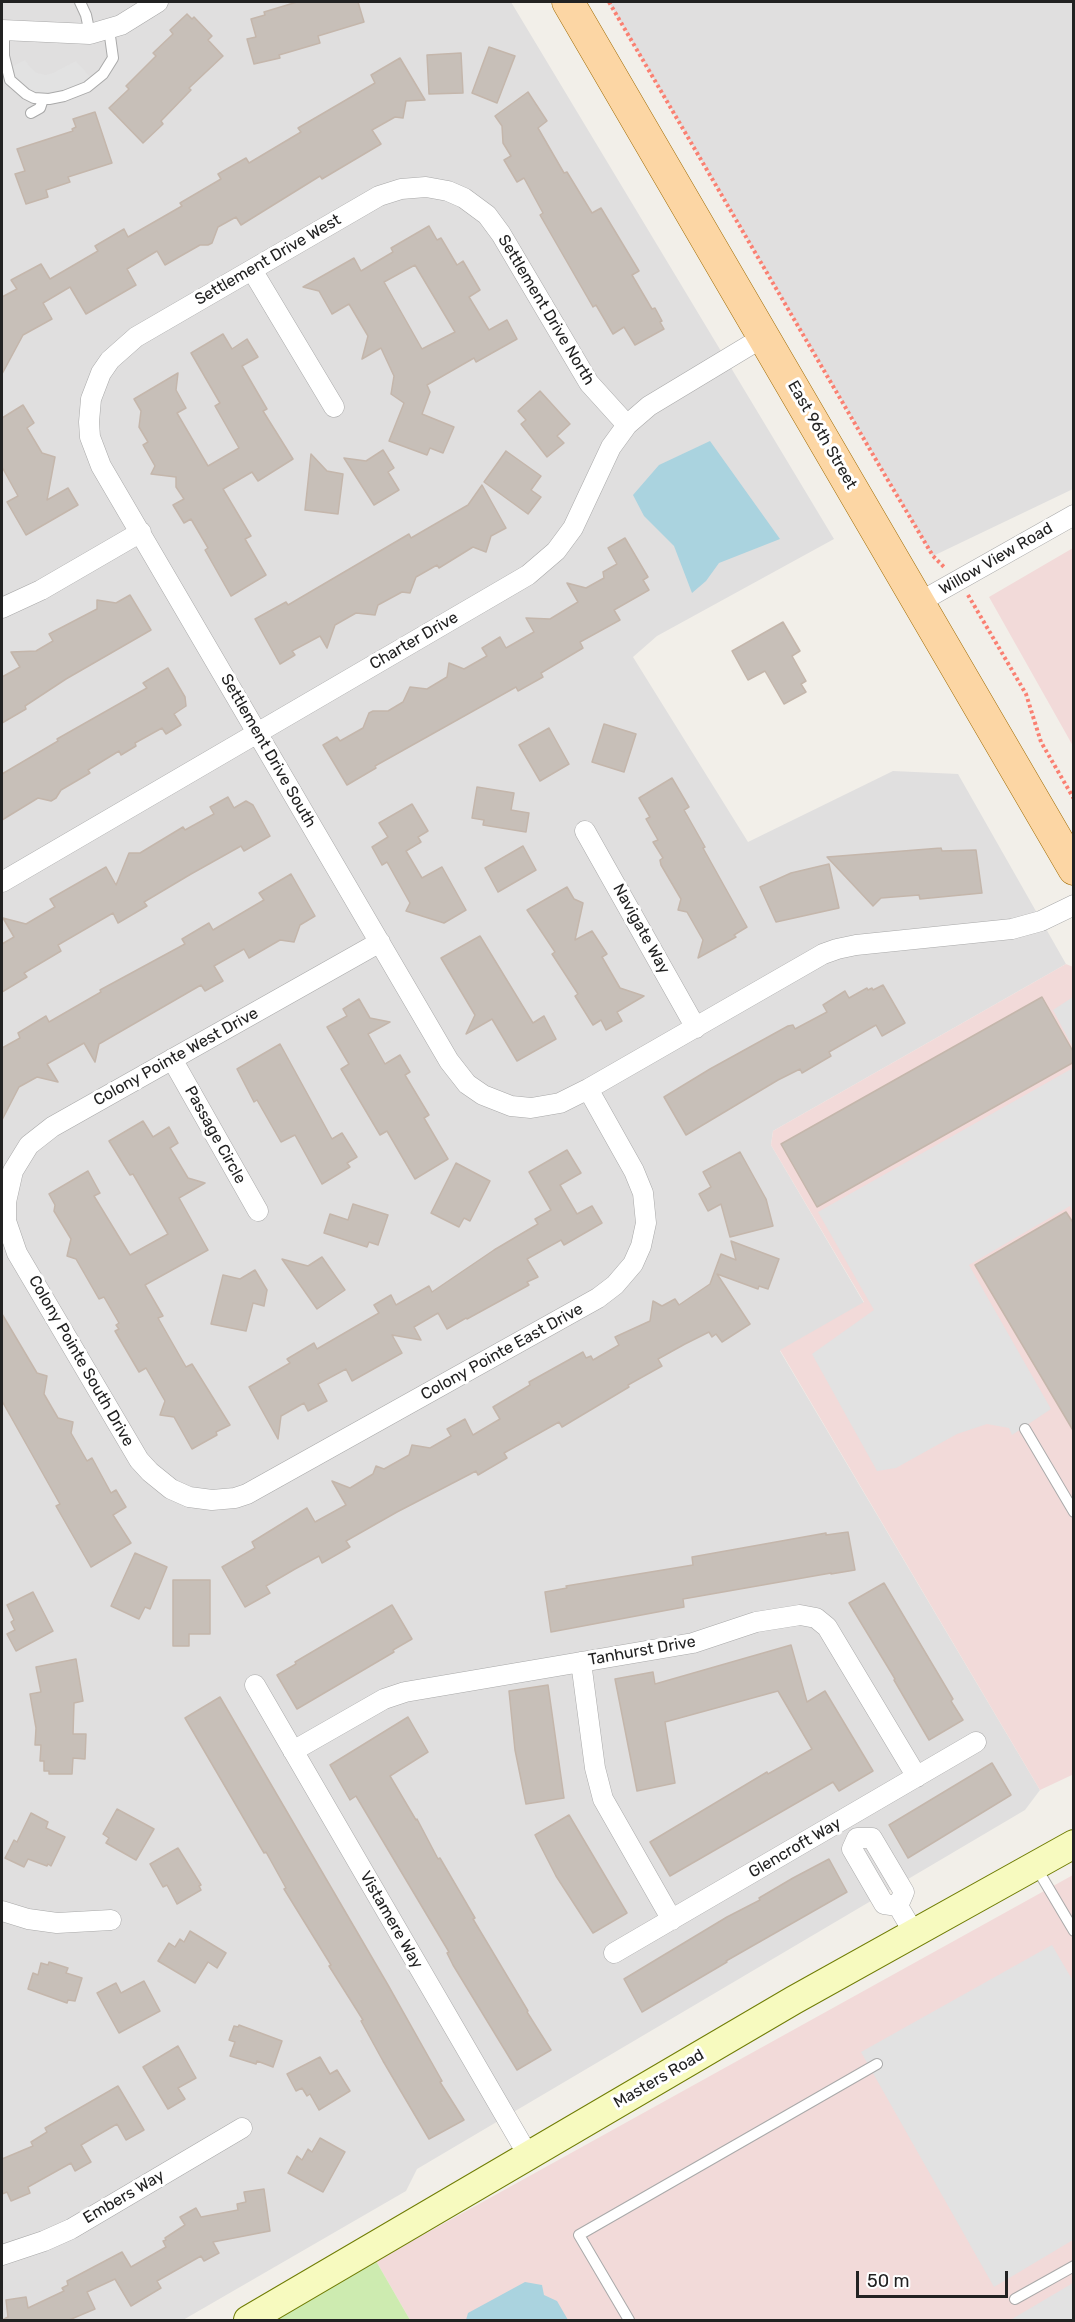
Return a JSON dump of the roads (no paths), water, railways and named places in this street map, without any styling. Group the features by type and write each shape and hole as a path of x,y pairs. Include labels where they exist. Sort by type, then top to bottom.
{"main road":[{"name":"East 96th Street","path":"568,2 1074,869"}],"street":[{"path":"3,30 90,34 109,29 133,18 158,2"},
{"name":"Settlement Drive West","path":"95,384 110,360 125,345 386,193 426,187 448,191 464,198"},
{"name":"Settlement Drive North","path":"464,198 487,215 501,234 589,383 627,426"},
{"path":"252,270 334,407"},
{"name":"Charter Drive","path":"2,882 510,585 543,563 573,528 611,447 627,426 649,406 765,336"},
{"name":"Settlement Drive South","path":"95,384 89,410 89,430 101,466 449,1061 467,1084 490,1098 511,1106 541,1107 560,1103 588,1089"},
{"name":"Willow View Road","path":"918,603 1074,515"},
{"path":"2,609 41,590 141,532"},
{"name":"Navigate Way","path":"585,831 696,1028"},
{"path":"588,1089 823,954 856,945 1012,929 1041,921 1074,905"},
{"name":"Colony Pointe West Drive","path":"6,1202 13,1171 21,1155 42,1133 380,942"},
{"name":"Passage Circle","path":"172,1059 258,1211"},
{"name":"Colony Pointe East Drive","path":"189,1497 222,1500 258,1489 598,1298 620,1281 633,1264 641,1246 646,1223 643,1192 634,1171 588,1089"},
{"name":"Colony Pointe South Drive","path":"6,1202 6,1221 17,1253 139,1460 171,1489 189,1497"},
{"name":"Tanhurst Drive","path":"293,1751 384,1699 405,1692 709,1639 756,1622 800,1615 816,1618 832,1634 917,1777"},
{"path":"581,1662 595,1768 603,1799 672,1920"},
{"name":"Vistamere Way","path":"255,1685 528,2155"},
{"name":"Glencroft Way","path":"614,1953 976,1742"},
{"path":"845,1819 857,1838 852,1849 884,1904 898,1906 914,1933"},
{"name":"Masters Road","path":"248,2320 794,2000 1074,1844"},
{"path":"2,1911 28,1919 57,1923 77,1924 111,1920"},
{"name":"Embers Way","path":"2,2255 71,2229 242,2128"}],"lane":[{"path":"80,2 86,15 90,34"},
{"path":"3,30 6,82 26,94 42,99 71,94 87,87 103,74 113,58 109,29"},
{"path":"31,113 40,108 42,99"},
{"path":"1024,1428 1074,1512"},
{"path":"1035,1866 1074,1931"},
{"path":"629,2320 579,2235 877,2064"},
{"path":"1015,2299 1074,2265"}],"water":[{"path":"710,441 780,539 719,563 706,581 692,593 674,546 644,516 633,495 659,465"},
{"path":"525,2282 542,2285 544,2295 557,2301 568,2320 466,2320 468,2313"}]}
